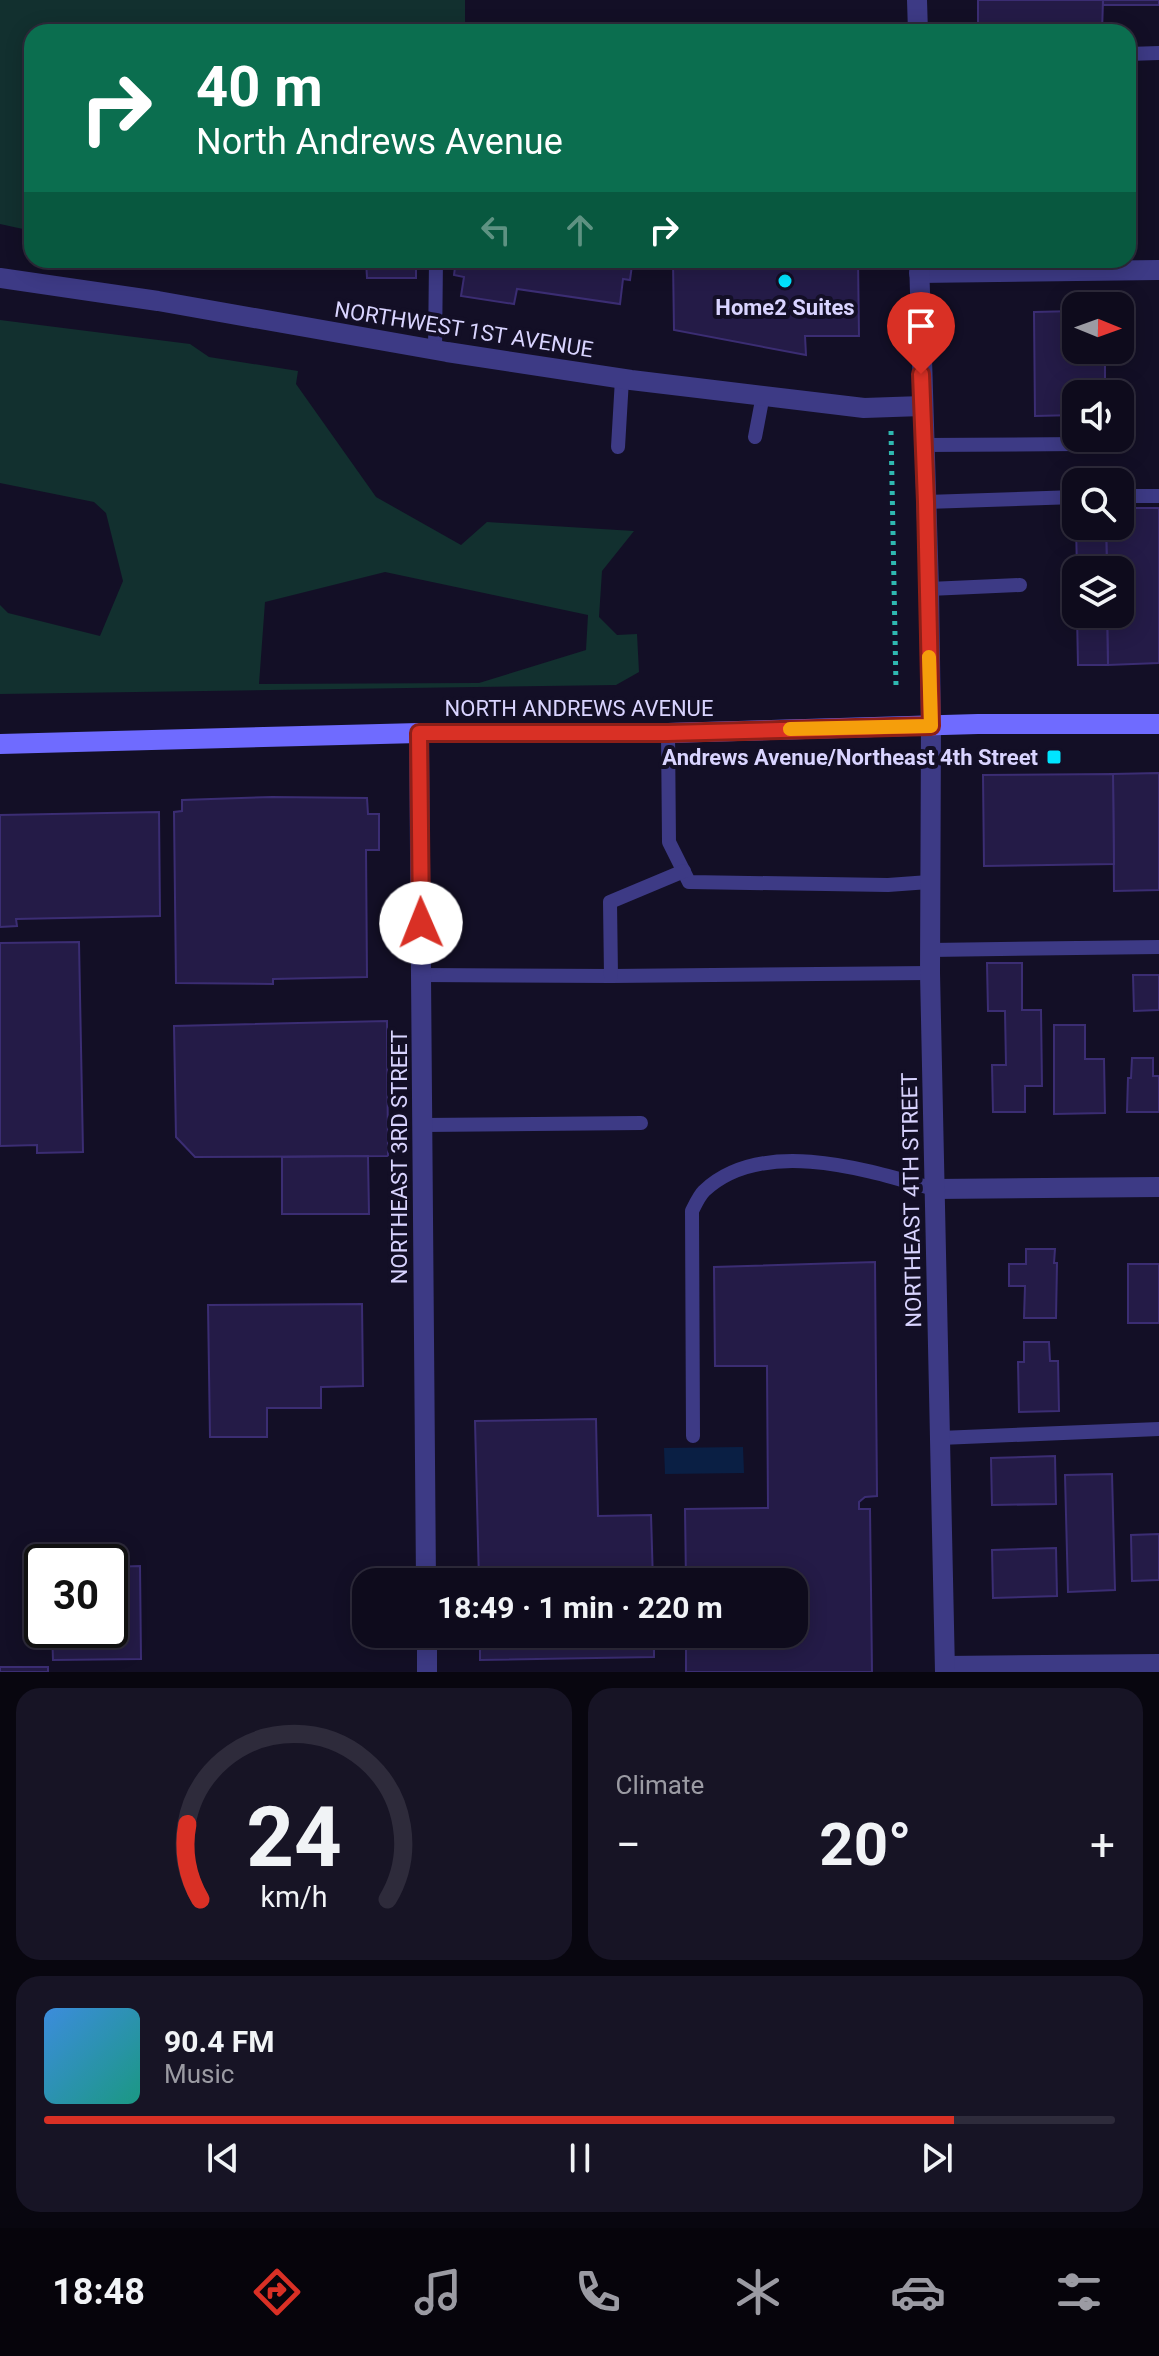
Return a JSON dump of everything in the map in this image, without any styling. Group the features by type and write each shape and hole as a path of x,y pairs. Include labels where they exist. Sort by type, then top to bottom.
{"main road":[{"name":"NORTH ANDREWS AVENUE","path":"0,744 419,733 668,733 978,724 1159,724"}],"street":[{"path":"917,0 918,24"},
{"name":"NORTHEAST 4TH STREET","path":"919,268 929,589 930,973 945,1669"},
{"path":"999,268 1159,270"},
{"name":"NORTHWEST 1ST AVENUE","path":"0,278 158,301 435,350 622,379 864,408 922,406"},
{"name":"NORTHEAST 3RD STREET","path":"419,733 426,1568"},
{"path":"934,1189 1159,1187"},
{"path":"427,1648 427,1672"},
{"path":"945,1669 1159,1664"}],"lane":[{"path":"1136,54 1159,53"},
{"path":"435,350 436,268"},
{"path":"618,447 622,379"},
{"path":"755,437 763,395"},
{"path":"923,445 1062,444"},
{"path":"1134,496 1159,496"},
{"path":"926,502 1062,497"},
{"path":"929,589 1020,585"},
{"path":"668,733 669,842 689,882 888,885 929,882"},
{"path":"611,976 610,902 684,871"},
{"path":"930,950 1159,947"},
{"path":"421,975 930,973"},
{"path":"423,1125 641,1123"},
{"path":"693,1436 691,1225 692,1211 703,1192 735,1170 767,1163 797,1162 852,1167 934,1189"},
{"path":"940,1438 1159,1429"}],"path":[{"path":"890,435 896,686"}],"green space":[{"path":"0,0 465,0 465,24 24,24 24,229 0,224"},
{"path":"0,320 190,344 209,357 298,371 296,384 376,497 461,545 487,522 634,531 602,571 599,617 617,635 637,634 639,672 616,685 0,694 0,605 8,613 100,636 123,581 106,513 94,502 0,483","holes":["385,572 588,615 586,650 479,683 259,684 265,602"]}],"water":[{"path":"743,1447 744,1473 665,1474 664,1448"}],"building":[{"path":"978,0 1103,0 1102,24 978,24"},
{"path":"1103,0 1159,0 1159,5 1103,5"},
{"path":"366,268 416,268 416,278 367,278"},
{"path":"455,268 632,268 630,280 623,279 620,304 517,289 514,304 461,296 464,277 454,275"},
{"path":"673,268 858,268 859,336 805,336 806,355 674,330"},
{"path":"1062,311 1062,364 1105,364 1105,380 1062,380 1062,415 1035,416 1034,312"},
{"path":"1134,508 1159,508 1159,663 1108,665 1107,628 1134,628 1134,556 1107,556 1106,540 1134,540"},
{"path":"1076,540 1106,540 1107,556 1077,556"},
{"path":"1077,628 1107,628 1108,665 1078,665"},
{"path":"1159,773 1159,890 1114,891 1113,774"},
{"path":"1113,774 1114,864 984,866 983,775"},
{"path":"367,798 368,814 379,814 379,850 366,850 367,977 273,979 273,984 176,983 174,812 182,811 182,800"},
{"path":"159,812 160,916 16,919 17,926 0,927 0,815"},
{"path":"79,942 83,1152 37,1153 37,1145 0,1146 0,943"},
{"path":"987,963 1022,963 1022,1010 1041,1010 1042,1086 1025,1086 1025,1112 993,1112 992,1065 1006,1065 1005,1011 988,1011"},
{"path":"1133,975 1159,975 1159,1010 1134,1011"},
{"path":"387,1021 388,1156 195,1157 176,1137 174,1026"},
{"path":"1054,1025 1085,1025 1085,1059 1104,1059 1105,1113 1054,1114"},
{"path":"1132,1058 1153,1058 1153,1076 1159,1076 1159,1112 1127,1112"},
{"path":"368,1156 369,1214 282,1214 282,1157"},
{"path":"1026,1249 1055,1249 1056,1318 1024,1318 1025,1286 1009,1286 1009,1264 1026,1264"},
{"path":"875,1262 877,1496 865,1497 859,1502 859,1509 870,1509 872,1672 686,1672 686,1648 808,1648 808,1568 686,1568 685,1509 768,1508 767,1366 715,1366 714,1267"},
{"path":"1128,1264 1159,1264 1159,1323 1128,1323"},
{"path":"362,1304 363,1386 321,1387 321,1408 267,1408 267,1437 210,1437 208,1305"},
{"path":"1024,1342 1049,1342 1050,1361 1058,1361 1059,1411 1019,1412 1018,1362 1024,1362"},
{"path":"596,1419 598,1516 651,1515 653,1568 479,1568 475,1421"},
{"path":"1055,1456 1056,1504 992,1505 991,1458"},
{"path":"1112,1474 1115,1590 1068,1592 1065,1475"},
{"path":"1159,1534 1159,1580 1132,1581 1131,1535"},
{"path":"1056,1548 1057,1596 993,1598 992,1550"},
{"path":"128,1566 140,1566 141,1659 53,1660 53,1648 128,1648"},
{"path":"480,1648 654,1648 654,1657 480,1660"},
{"path":"0,1667 48,1667 48,1672 0,1672"}],"slow traffic":[{"path":"790,729 931,726 929,657"}],"place":[{"name":"Home2 Suites","path":"785,281"},
{"name":"Andrews Avenue/Northeast 4th Street","path":"1054,757"}],"route":[{"path":"421,923 419,733 668,733 931,726 921,374"}]}
